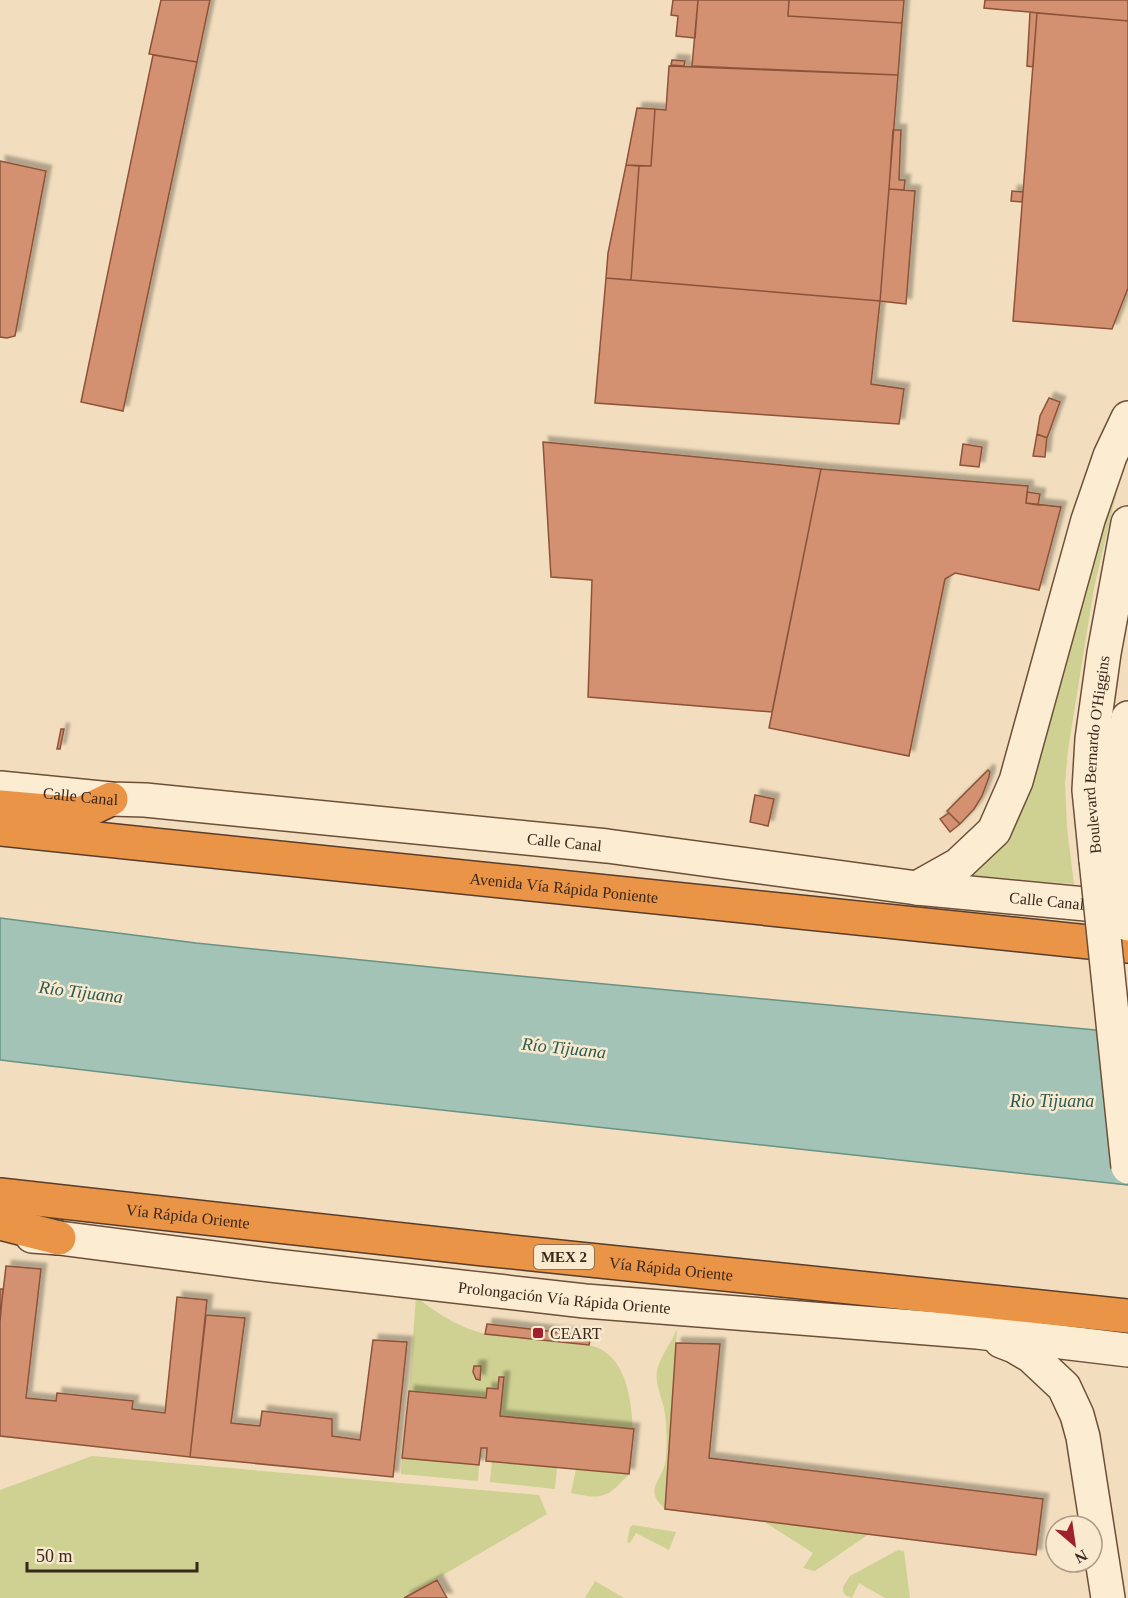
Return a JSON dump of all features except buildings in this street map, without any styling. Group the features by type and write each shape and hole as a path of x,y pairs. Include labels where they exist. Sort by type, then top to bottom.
{"highway":[{"path":"0,807 80,814 111,799"},
{"name":"Avenida Vía Rápida Poniente","path":"0,830 1128,946"},
{"name":"Vía Rápida Oriente","path":"0,1195 484,1249 1128,1316"},
{"path":"0,1223 59,1238"}],"main road":[{"path":"917,888 958,865 994,831 1016,781 1088,520 1110,456 1128,418"},
{"name":"Boulevard Bernardo O'Higgins","path":"1128,523 1104,653 1092,739 1089,790 1128,924"},
{"name":"Boulevard Bernardo O'Higgins","path":"1128,718 1123,741 1120,798 1108,861 1128,1167"},
{"name":"Calle Canal","path":"0,788 111,799 145,800 606,846 917,888 1128,908"},
{"name":"Prolongación Vía Rápida Oriente","path":"0,1234 59,1238 277,1266 585,1301 976,1332 1128,1350"},
{"path":"976,1332 1014,1346 1031,1356 1064,1387 1077,1415 1083,1437 1108,1598"}],"green space":[{"path":"1126,453 1094,588 1068,750 1065,783 1067,828 1074,884 955,874 969,864"},
{"path":"416,1297 449,1319 485,1334 589,1345 601,1350 611,1357 624,1378 628,1390 633,1429 500,1416 503,1377 499,1377 498,1389 487,1388 486,1398 409,1391"},
{"path":"677,1329 665,1509 658,1502 654,1490 664,1467 667,1447 665,1414 657,1371"},
{"path":"92,1456 539,1495 547,1514 404,1598 0,1598 0,1490"},
{"path":"402,1458 479,1465 478,1481 401,1474"},
{"path":"492,1461 557,1468 555,1489 490,1482"},
{"path":"576,1469 629,1474 604,1495 590,1496 571,1493"},
{"path":"763,1521 869,1534 815,1571 803,1568 813,1553"},
{"path":"633,1525 676,1532 669,1550 636,1533 630,1543 627,1542 630,1527"},
{"path":"898,1550 904,1551 910,1598 885,1598 859,1583 852,1598 845,1595 843,1587 850,1576"},
{"path":"595,1581 624,1598 585,1598"}],"water":[{"name":"Rio Tijuana","path":"0,918 196,943 509,975 1128,1033 1128,1185 0,1060"}],"place":[{"name":"CEART","path":"538,1333"}],"water label":[{"name":"Río Tijuana","path":"81,992"},
{"name":"Río Tijuana","path":"564,1048"}]}
